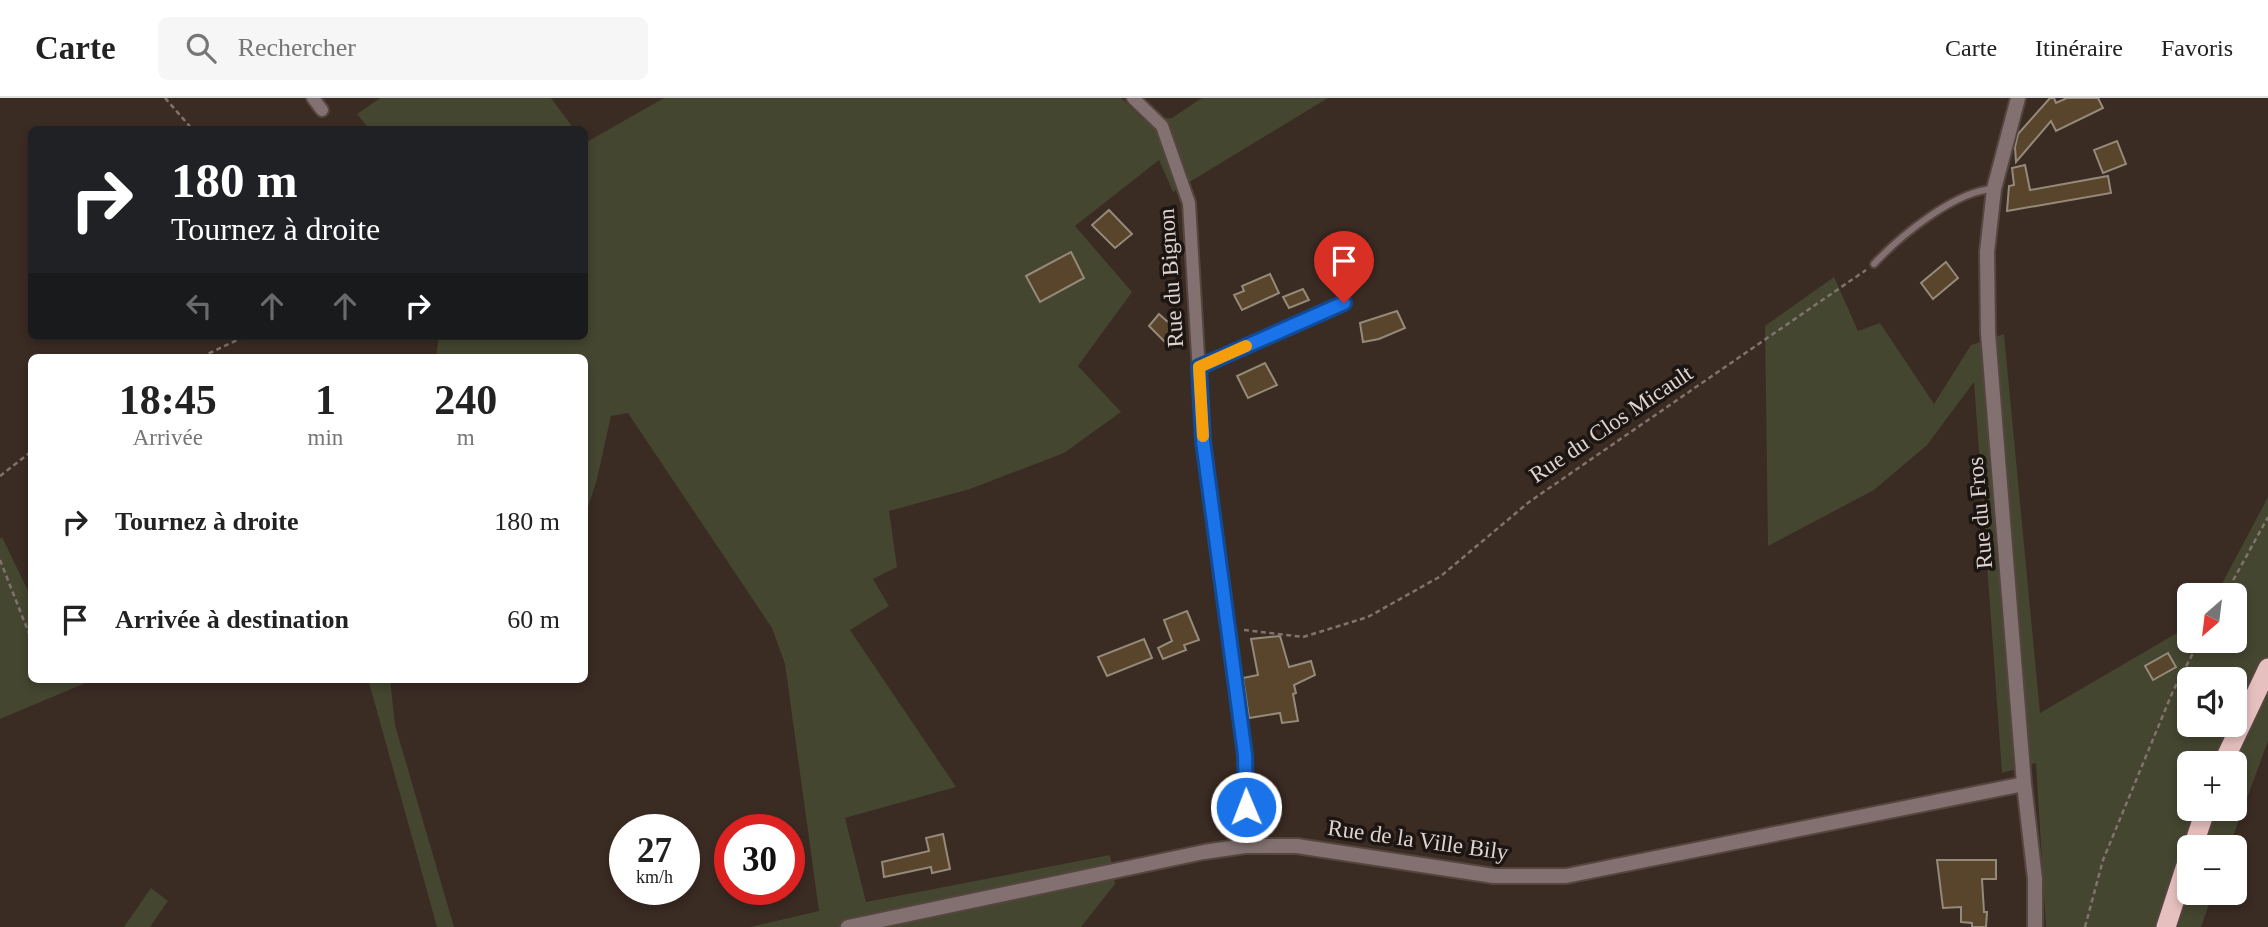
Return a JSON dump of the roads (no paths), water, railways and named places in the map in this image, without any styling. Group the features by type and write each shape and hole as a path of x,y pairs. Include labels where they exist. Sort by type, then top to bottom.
{"highway":[{"path":"2229,751 2268,667"},
{"path":"2166,927 2177,893"}],"street":[{"path":"313,98 321,110"},
{"name":"Rue du Bignon","path":"1133,98 1163,126 1189,203 1203,441 1245,755 1245,846"},
{"name":"Rue du Fros","path":"2018,98 1994,188 1987,252 1988,333 2024,784 2035,879 2035,927"},
{"path":"1199,367 1344,303"},
{"name":"Rue de la Ville Bily","path":"848,927 1204,852 1245,846 1297,846 1494,876 1566,876 2024,784"}],"lane":[{"path":"1874,264 1900,239 1956,199 1980,189 1994,188"}]}
